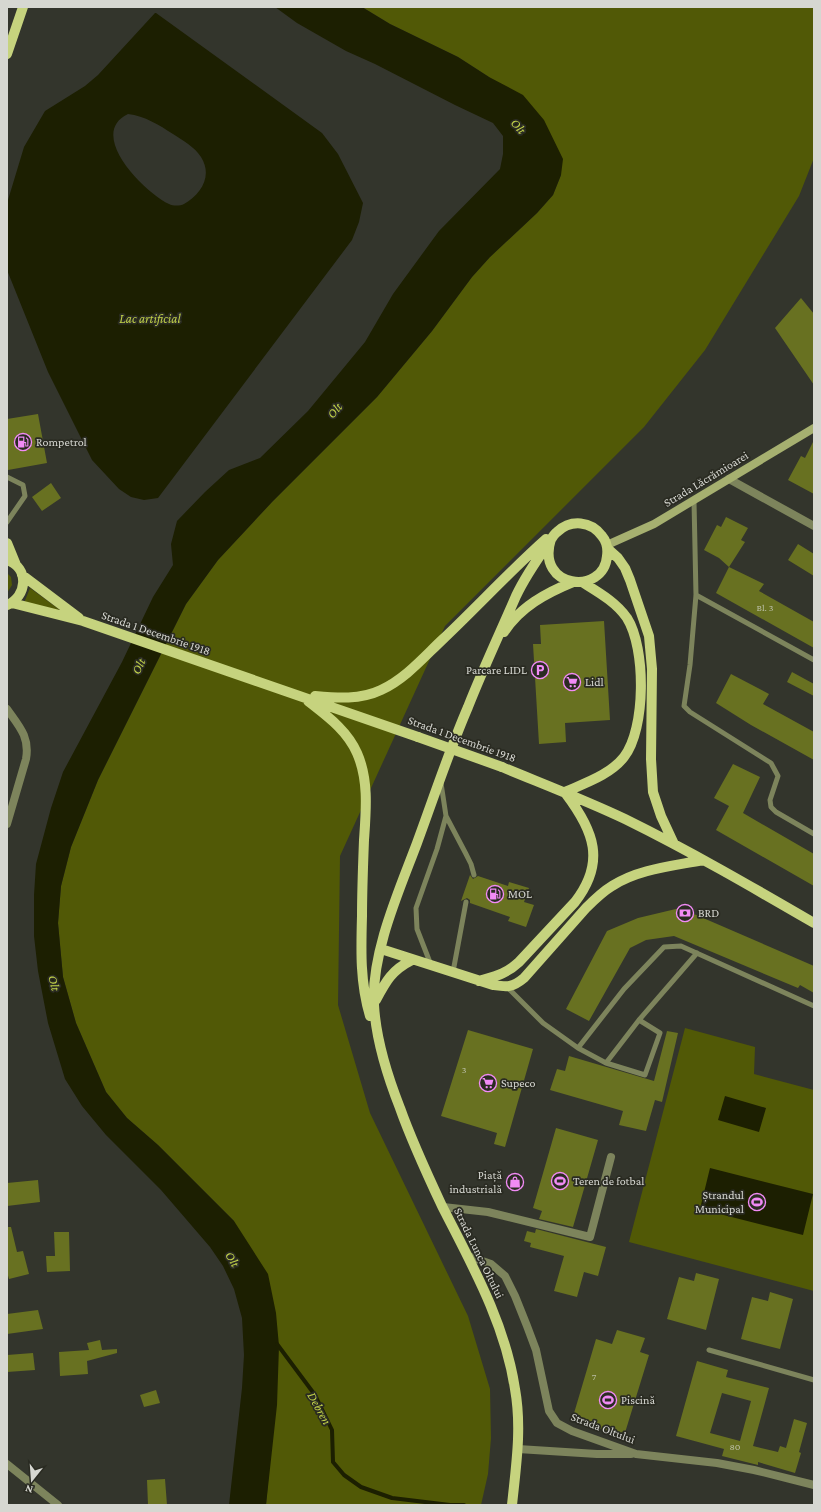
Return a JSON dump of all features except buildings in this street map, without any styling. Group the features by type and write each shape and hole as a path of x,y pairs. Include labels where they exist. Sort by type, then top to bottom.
{"main road":[{"path":"7,54 23,7"},
{"name":"Strada Lăcrămioarei","path":"607,547 654,524 814,428"},
{"path":"581,523 590,525 598,530 607,547 607,558 604,567 599,574 591,580 577,582 551,591 532,603 507,628 495,645 533,563 554,536 564,527 572,524 581,523"},
{"path":"479,981 501,975 510,970 583,892 591,877 594,863 593,847 590,835 581,815 565,792 599,777 611,770 619,762 631,745 635,736 640,710 641,691 639,652 631,626 620,610 611,601 577,582 564,579 551,566 548,557 548,548 554,536"},
{"path":"301,695 333,698 365,695 396,682 427,655 525,558 547,538 554,536"},
{"path":"7,543 22,575 24,583 18,598 10,604"},
{"path":"607,547 625,568 649,636 652,662 651,759 653,792 661,816 674,844"},
{"path":"7,560 16,565"},
{"name":"Strada 1 Decembrie 1918","path":"22,575 84,622"},
{"name":"Strada 1 Decembrie 1918","path":"10,604 84,622 301,695 502,767 565,792 624,819 674,844 814,923"},
{"name":"Strada Lunca Oltului","path":"495,645 467,708 393,907 381,949 375,984 374,1004 378,1039 388,1079 422,1163 468,1256 496,1318 508,1357 518,1411 518,1449 512,1505"},
{"path":"301,695 333,720 347,735 357,753 363,769 366,805 360,961 365,995 378,1039"},
{"path":"381,949 493,985 507,987 516,985 524,978 586,908 597,897 612,886 640,873 703,860"},
{"path":"374,1004 392,972 412,960"}],"street":[{"path":"729,479 814,526"},
{"path":"7,709 26,738 28,748 7,824"},
{"path":"443,1206 488,1212 590,1237 611,1157"},
{"name":"Strada Oltului","path":"468,1256 491,1264 504,1276 515,1296 536,1350 549,1411 557,1423 572,1431 636,1454 717,1463 754,1470 814,1486"},
{"path":"518,1449 597,1454 636,1454"},
{"path":"7,1464 58,1505"}],"lane":[{"path":"7,477 23,485 25,496 7,522"},
{"path":"694,501 696,595 690,665 684,706 690,712 770,763 778,776 770,800 771,807 776,812 814,834"},
{"path":"696,595 814,660"},
{"path":"441,778 446,816 471,864 474,875"},
{"path":"431,966 417,929 416,908 437,849 446,816"},
{"path":"453,972 466,902"},
{"path":"578,1048 624,989 664,947 681,946 814,1006"},
{"path":"606,1063 639,1020 696,953"},
{"path":"507,987 543,1023 578,1048 606,1063 645,1075 660,1033 639,1020"},
{"path":"709,1350 814,1380"}],"green space":[{"path":"362,7 814,7 814,158 799,196 705,350 644,427 445,626 340,856 338,1005 370,1113 468,1316 490,1389 491,1438 488,1474 481,1505 266,1505 271,1449 234,1221 158,1145 127,1118 106,1092 76,1023 63,977 58,923 61,886 71,847 98,780 186,604 218,560 272,502 377,397 432,331 472,277 490,257 537,213 553,195 561,175 489,77 458,57 390,24"},
{"path":"7,573 11,577 12,585 7,593"},
{"path":"30,588 64,613 24,603"},
{"path":"685,1028 755,1047 754,1074 814,1090 814,1291 629,1242"}],"water":[{"name":"Olt","path":"275,7 362,7 390,24 458,57 489,77 523,95 544,120 563,159 561,175 553,195 537,213 490,257 472,277 432,331 377,397 272,502 218,560 186,604 98,780 71,847 61,886 58,923 63,977 76,1023 106,1092 127,1118 158,1145 234,1221 268,1274 276,1313 279,1346 277,1405 266,1505 229,1505 242,1388 244,1355 242,1318 234,1289 223,1266 210,1247 161,1190 106,1135 82,1106 65,1079 48,1023 38,971 34,936 36,864 51,808 63,772 122,662 153,597 173,565 171,544 177,521 229,470 260,458 308,411 365,342 393,294 439,231 500,169 503,154 503,136 493,123 346,51 297,23"},
{"name":"Lac artificial","path":"156,13 322,133 338,154 363,203 359,222 352,240 158,498 144,500 131,497 119,489 92,460 48,372 7,270 8,200 24,147 45,111 85,86 98,75","holes":["128,114 152,121 184,141 201,157 206,171 203,184 196,195 184,204 172,205 159,198 134,176 116,148 113,135 117,123"]},
{"path":"725,1096 766,1108 759,1132 718,1120"},
{"name":"Ștrandul Municipal","path":"710,1168 813,1194 803,1235 700,1209"}],"waterway":[{"name":"Debren","path":"277,1344 315,1395 332,1430 333,1462 344,1475 361,1487 392,1498 450,1505 464,1505"}],"place":[{"name":"Rompetrol","path":"23,442"},
{"name":"Parcare LIDL","path":"540,670"},
{"name":"Lidl","path":"572,682"},
{"name":"MOL","path":"495,894"},
{"name":"BRD","path":"685,913"},
{"name":"Supeco","path":"488,1083"},
{"name":"Teren de fotbal","path":"560,1181"},
{"name":"Piață industrială","path":"515,1182"},
{"name":"Ștrandul Municipal","path":"757,1202"},
{"name":"Piscină","path":"608,1400"}]}
